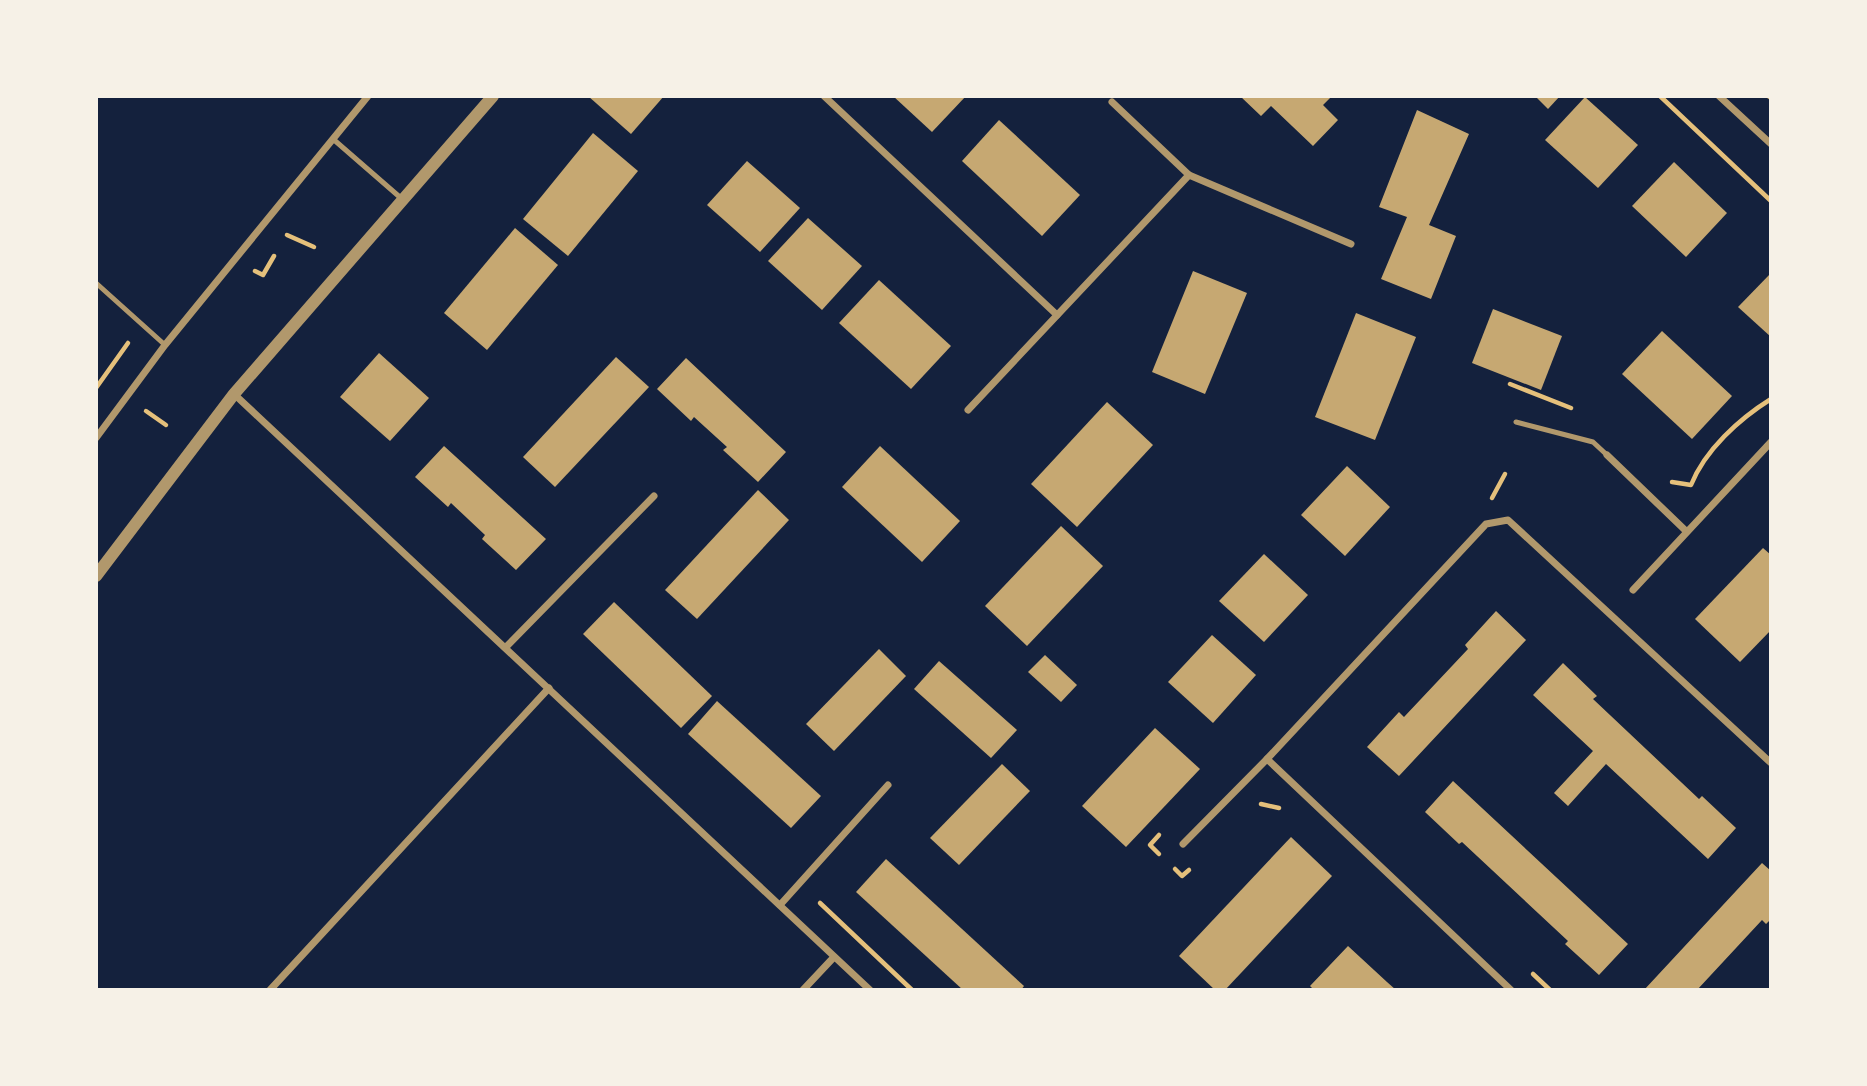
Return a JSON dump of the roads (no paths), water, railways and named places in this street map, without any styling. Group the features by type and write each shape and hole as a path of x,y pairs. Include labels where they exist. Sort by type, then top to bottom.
{"street":[{"path":"96,438 165,345 368,96"},
{"path":"96,576 234,394 493,96"},
{"path":"824,96 1056,315"},
{"path":"1719,96 1771,144"},
{"path":"1112,103 1189,175 1351,244"},
{"path":"968,411 1189,175"},
{"path":"234,394 870,990"},
{"path":"1633,590 1771,442"},
{"path":"1607,454 1686,531"},
{"path":"506,647 654,496"},
{"path":"1182,844 1266,759 1486,524 1508,520 1771,763"},
{"path":"270,990 549,688"},
{"path":"1266,759 1511,990"},
{"path":"780,905 888,785"},
{"path":"803,990 834,957"}],"lane":[{"path":"333,139 404,200"},
{"path":"96,284 165,345"},
{"path":"1516,422 1592,442 1607,454"}]}
